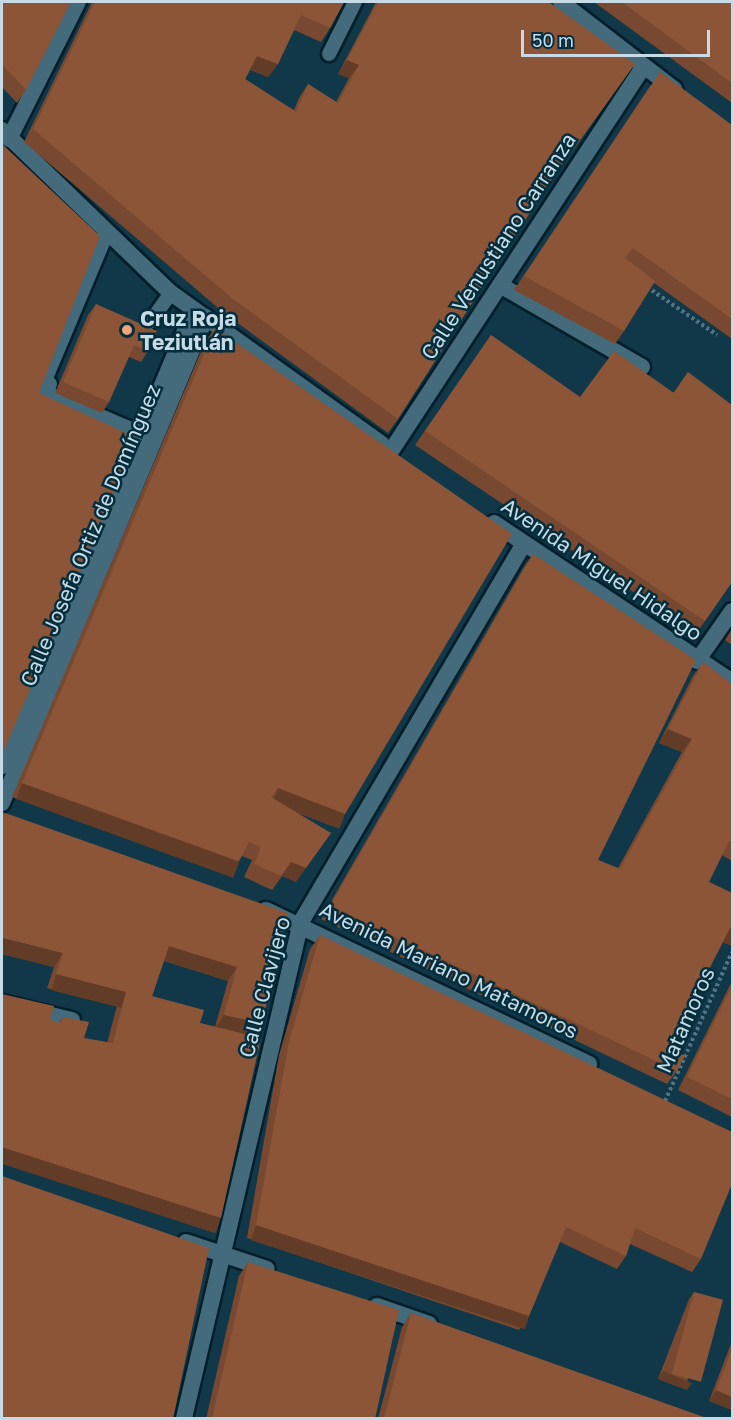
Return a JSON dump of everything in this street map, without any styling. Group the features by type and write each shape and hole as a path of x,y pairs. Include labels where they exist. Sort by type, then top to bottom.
{"street":[{"path":"78,2 5,135 107,237 171,293 410,464"},
{"path":"561,2 643,67 688,99"},
{"name":"Calle Venustiano Carranza","path":"391,451 643,67"},
{"path":"107,237 41,395 146,442"},
{"path":"500,285 642,367"},
{"name":"Calle Josefa Ortiz de Domínguez","path":"2,766 146,442 200,314"},
{"name":"Calle Josefa Ortiz de Domínguez","path":"2,803 146,442"},
{"name":"Avenida Miguel Hidalgo","path":"476,511 697,661 732,682"},
{"name":"Calle Clavijero","path":"184,1419 301,922 524,544"},
{"path":"697,661 732,611"},
{"name":"Avenida Mariano Matamoros","path":"245,903 301,922 601,1070"},
{"path":"2,1003 72,1020"},
{"path":"167,1236 290,1277"},
{"path":"358,1300 448,1331"}],"lane":[{"path":"329,54 355,2"},
{"path":"150,322 171,293"}],"path":[{"path":"639,281 717,335"},
{"name":"Matamoros","path":"665,1101 732,952"}],"building":[{"path":"2,2 71,2 26,90 2,64"},
{"path":"95,2 344,2 330,28 301,15 278,64 257,56 245,79 296,112 308,84 338,103 359,65 347,60 378,2 549,2 635,64 545,189 398,419 233,299 33,129"},
{"path":"622,2 732,2 732,83"},
{"path":"660,72 732,125 732,319 633,248 625,258 655,281 624,331 524,276"},
{"path":"2,144 100,236 39,393 137,438 2,755"},
{"path":"96,304 157,331 148,351 134,345 109,402 63,382"},
{"path":"215,328 512,534 345,814 278,788 271,797 331,833 306,868 291,862 281,876 254,864 261,847 249,842 239,861 22,783"},
{"path":"491,335 580,397 614,351 674,393 688,372 732,405 732,582 705,621 425,431"},
{"path":"533,554 696,660 598,860 620,869 692,739 668,729 703,662 732,684 732,842 729,841 709,882 732,893 732,929 730,928 669,1047 685,1056 677,1071 330,906"},
{"path":"2,812 288,913 262,1023 224,1015 237,967 169,946 152,996 204,1010 200,1023 261,1038 221,1218 2,1147 2,994 54,1006 50,1020 61,1023 63,1017 89,1022 84,1038 113,1043 126,992 56,974 63,953 2,938"},
{"path":"320,935 732,1132 732,1184 701,1259 635,1228 626,1256 566,1227 529,1316 256,1225 289,1042"},
{"path":"732,986 732,1099 687,1077"},
{"path":"2,1176 209,1248 173,1419 2,1419"},
{"path":"248,1262 399,1310 375,1419 212,1419"},
{"path":"694,1292 723,1300 701,1382 672,1374"},
{"path":"411,1313 709,1419 384,1419"},
{"path":"732,1349 732,1397 716,1390"}],"place":[{"name":"Cruz Roja Teziutlán","path":"127,330"}]}
